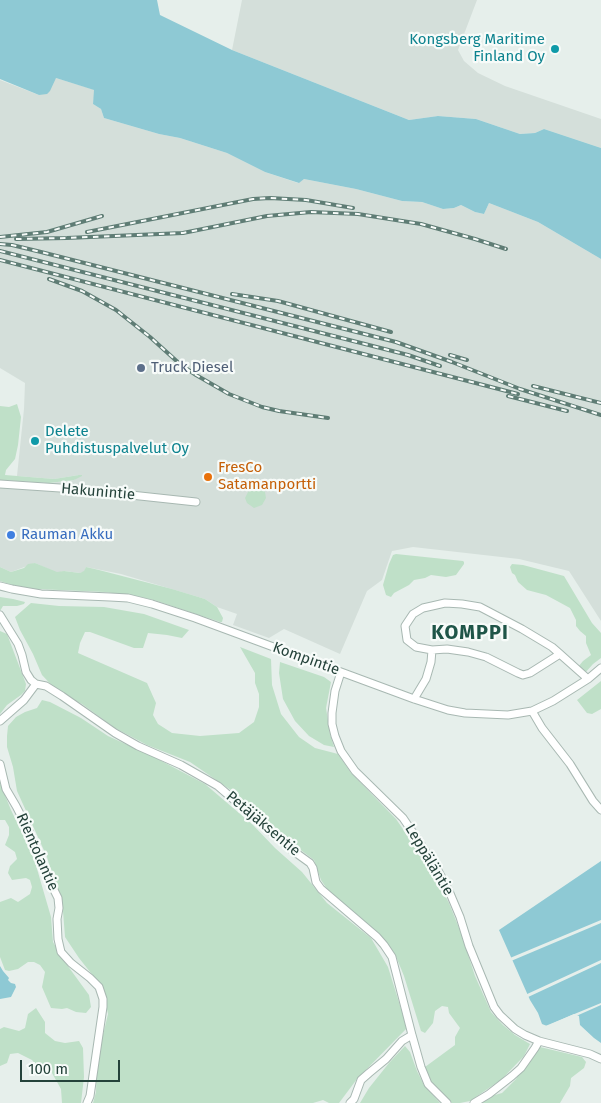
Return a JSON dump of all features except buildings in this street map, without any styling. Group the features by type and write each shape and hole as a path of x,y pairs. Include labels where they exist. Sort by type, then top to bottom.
{"street":[{"name":"Hakunintie","path":"0,484 75,489 196,502"},
{"name":"Kompintie","path":"0,586 41,594 110,596 141,601 180,613 414,699 448,710 465,713 508,715 532,711 553,701 588,679 601,668"},
{"path":"560,654 530,673 523,675 486,657 468,652 416,647 408,640 405,626 413,614 423,608 445,603 480,608 522,629 552,647 560,654 588,679"},
{"path":"0,615 18,644 26,672 36,684 24,700 0,720"},
{"path":"414,699 426,679 432,650"},
{"name":"Leppäläntie","path":"341,672 335,690 332,713 332,724 341,751 355,771 403,818 435,865 449,891 485,985 500,1015 515,1029 539,1040 590,1054 601,1060"},
{"name":"Petäjäksentie","path":"36,684 46,686 62,696 114,733 181,765 218,786 292,850 310,863 316,882 322,889 377,937 392,957 421,1067 428,1084 447,1103"},
{"path":"532,711 542,728 570,764 593,801 601,810"},
{"name":"Rientolantie","path":"0,764 6,789 29,831 58,898 58,939 61,952 98,987 102,999 104,1007 88,1103"},
{"path":"350,1103 354,1099 361,1080 412,1034"},
{"path":"474,1103 489,1094 521,1068 539,1040"}],"shaded area":[{"path":"242,0 477,0 458,50 464,61 478,73 505,86 601,119 601,148 544,129 535,133 520,134 476,119 438,116 409,120 232,50"},
{"path":"56,78 95,90 93,104 101,109 104,118 180,138 227,153 265,172 298,183 304,179 356,189 402,201 422,202 443,209 461,205 484,214 489,203 538,222 601,259 601,621 569,571 519,559 413,547 392,551 382,580 367,591 340,654 284,629 269,638 233,625 237,614 217,607 205,599 121,574 86,567 84,572 80,573 64,571 57,573 35,563 11,572 0,567 0,480 49,483 74,480 79,475 54,479 17,476 25,383 0,368 0,80 39,95"}],"green space":[{"path":"17,404 21,417 18,445 15,459 6,470 5,475 54,479 82,476 74,480 49,483 0,480 0,406 9,407"},
{"path":"256,488 262,489 265,492 266,498 262,505 254,508 247,503 245,498 248,492"},
{"path":"393,555 463,561 464,564 456,575 446,577 431,575 414,580 391,597 386,595 383,585 389,564"},
{"path":"35,563 57,572 80,573 86,567 205,599 217,607 223,618 222,622 141,597 105,592 36,589 0,581 0,567 11,572 24,568 28,564"},
{"path":"512,564 564,576 592,623 601,633 601,658 585,673 578,667 591,655 586,643 586,636 576,626 576,620 570,608 546,595 527,590 512,573 510,567"},
{"path":"0,597 25,602 17,606 3,606 0,611"},
{"path":"31,603 104,607 144,614 189,630 182,638 148,633 143,648 134,648 90,632 85,632 78,653 147,683 156,703 153,715 158,724 172,733 200,736 239,733 254,722 259,707 259,694 255,683 255,673 240,647 271,659 272,685 281,714 299,737 315,748 338,754 351,773 396,819 434,874 449,903 475,976 491,1012 515,1035 530,1044 524,1056 502,1079 470,1101 452,1103 440,1092 431,1081 425,1067 455,1045 455,1037 460,1028 449,1013 448,1007 442,1006 435,1011 433,1023 425,1033 421,1031 395,954 382,937 327,889 321,880 314,860 265,823 238,795 190,762 147,745 115,728 82,704 58,692 42,675 15,617"},
{"path":"0,631 7,634 26,684 25,691 7,705 0,714"},
{"path":"280,662 324,677 331,682 326,708 334,747 324,745 309,736 295,721 283,699 279,673"},
{"path":"601,681 601,709 592,714 587,713 577,700"},
{"path":"42,700 50,702 81,718 108,736 154,757 205,784 253,825 302,872 327,903 371,938 388,967 407,1028 357,1079 339,1103 329,1103 323,1100 313,1103 93,1103 96,1092 97,1060 108,1014 102,987 65,937 63,911 47,857 17,791 7,747 8,726 16,717 37,708"},
{"path":"0,783 35,862 51,917 53,942 62,958 89,995 91,1007 86,1013 76,1012 67,1008 51,1008 42,987 45,972 40,965 28,962 18,969 9,971 5,970 0,957 0,902 11,898 18,902 30,894 32,887 30,880 26,878 12,880 8,873 10,866 17,859 15,852 5,845 9,835 9,827 5,820 0,820"},
{"path":"36,1008 45,1022 45,1033 55,1041 65,1043 79,1041 83,1048 84,1077 81,1103 62,1103 61,1089 48,1066 37,1066 32,1060 18,1053 10,1054 7,1063 0,1066 0,1029 4,1027 19,1031 25,1028 28,1014"},
{"path":"405,1046 410,1052 424,1085 440,1103 360,1103 369,1088"},
{"path":"540,1047 582,1057 586,1062 584,1068 571,1078 570,1086 560,1103 479,1103 488,1097 502,1093 516,1079"}],"water":[{"path":"0,0 157,0 160,15 232,50 409,120 438,116 476,119 520,134 535,133 544,129 601,148 601,259 538,222 489,203 484,214 461,205 443,209 422,202 402,201 356,189 304,179 299,183 265,172 227,153 180,138 104,118 101,109 93,104 94,90 56,78 47,94 39,95 0,79"},
{"path":"601,861 601,1043 580,1025 579,1016 574,1014 547,1026 542,1024 499,930"},
{"path":"0,966 9,978 8,980 15,984 16,987 11,997 0,999"}],"pier":[{"path":"601,920 601,923 511,961 510,958"},
{"path":"601,960 601,963 526,998 525,995"},
{"path":"601,1003 601,1005 547,1029 543,1027"}],"railway":[{"path":"87,232 253,199 306,200 353,208"},
{"path":"16,239 183,233 267,216 311,212 358,214 421,224 506,249"},
{"path":"0,237 47,232 102,216"},
{"path":"0,244 41,252 396,342 520,389 601,415"},
{"path":"0,251 408,355 440,366"},
{"path":"0,260 518,394"},
{"path":"49,279 82,291 116,310 181,365 229,394 262,407 328,418"},
{"path":"232,294 278,301 391,332"},
{"path":"450,355 467,360"},
{"path":"533,386 601,403"},
{"path":"508,396 567,411"}],"place":[{"name":"Kongsberg Maritime Finland Oy","path":"555,49"},
{"name":"Truck Diesel","path":"141,368"},
{"name":"Delete Puhdistuspalvelut Oy","path":"35,441"},
{"name":"FresCo Satamanportti","path":"208,477"},
{"name":"Rauman Akku","path":"11,535"}],"district":[{"name":"KOMPPI","path":"470,633"}]}
